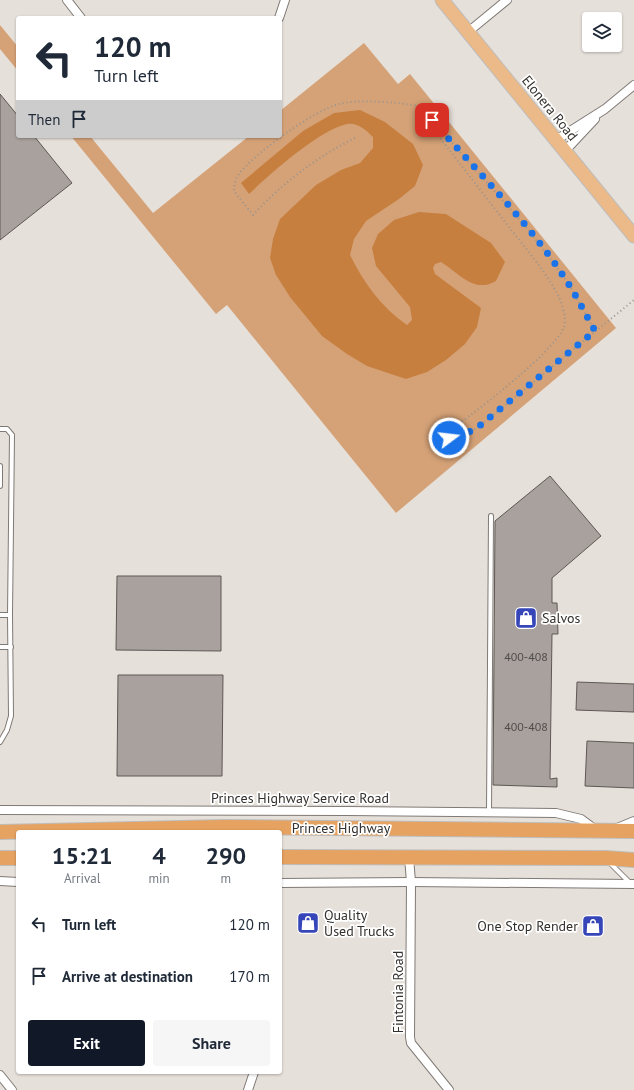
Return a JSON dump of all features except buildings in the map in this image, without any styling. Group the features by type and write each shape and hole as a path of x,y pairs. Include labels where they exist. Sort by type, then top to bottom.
{"highway":[{"name":"Princes Highway","path":"90,830 224,827 634,831"},
{"name":"Princes Highway","path":"0,832 16,832"},
{"name":"Princes Highway","path":"282,857 606,858 634,860"},
{"path":"0,858 16,858"}],"main road":[{"name":"Elonera Road","path":"442,0 634,236"}],"street":[{"path":"67,0 79,16"},
{"path":"280,16 286,0"},
{"path":"468,32 507,0"},
{"path":"565,151 605,109 634,85"},
{"path":"556,140 605,109"},
{"name":"Princes Highway Service Road","path":"0,810 556,813 581,819 596,830"},
{"path":"611,830 634,821"},
{"name":"Fintonia Road","path":"409,857 411,882 410,1037 412,1044 449,1090"},
{"path":"0,881 16,882"},
{"path":"282,883 411,882 632,884"},
{"path":"248,1090 253,1074"},
{"path":"0,1075 12,1090"}],"lane":[{"path":"0,429 7,429 12,435 10,615 11,716 7,730 0,742"},
{"path":"0,466 0,486"},
{"path":"489,812 491,516"},
{"path":"0,615 10,615"},
{"path":"0,647 11,647"},
{"path":"606,858 632,884"}],"path":[{"path":"282,137 304,121 328,108 343,103 362,102 408,104 422,108 541,246 568,283 595,331"},
{"path":"422,108 427,122 548,279 559,297 565,320 564,326 555,341 473,414 440,437 458,437 477,428 634,300"},
{"path":"281,138 244,168 235,179 234,186 236,195 253,215 286,184 310,165 329,151 355,138"}],"shaded area":[{"path":"0,25 16,45 16,69 0,49"},
{"path":"364,43 398,84 410,74 616,328 396,513 227,305 216,314 73,138 92,138 153,213 247,138 282,138 282,109"},
{"path":"360,110 385,122 413,144 423,165 415,186 399,199 366,221 354,239 350,255 367,285 381,302 407,325 412,320 410,307 376,266 372,248 378,234 394,220 419,212 446,214 491,243 505,262 496,281 481,285 474,284 467,280 441,262 435,264 433,268 435,274 481,308 477,327 465,344 446,360 427,372 406,379 367,366 322,336 290,297 276,275 270,258 273,239 280,219 316,185 341,170 360,163 373,148 373,137 358,125 347,124 323,135 295,154 269,175 249,194 241,183 303,131 334,113"}],"place":[{"name":"Salvos","path":"526,618"},
{"name":"Quality Used Trucks","path":"308,923"},
{"name":"One Stop Render","path":"593,926"}],"route":[{"path":"432,120 526,228 555,265 568,283 595,331 477,428 467,434 449,438"}]}
